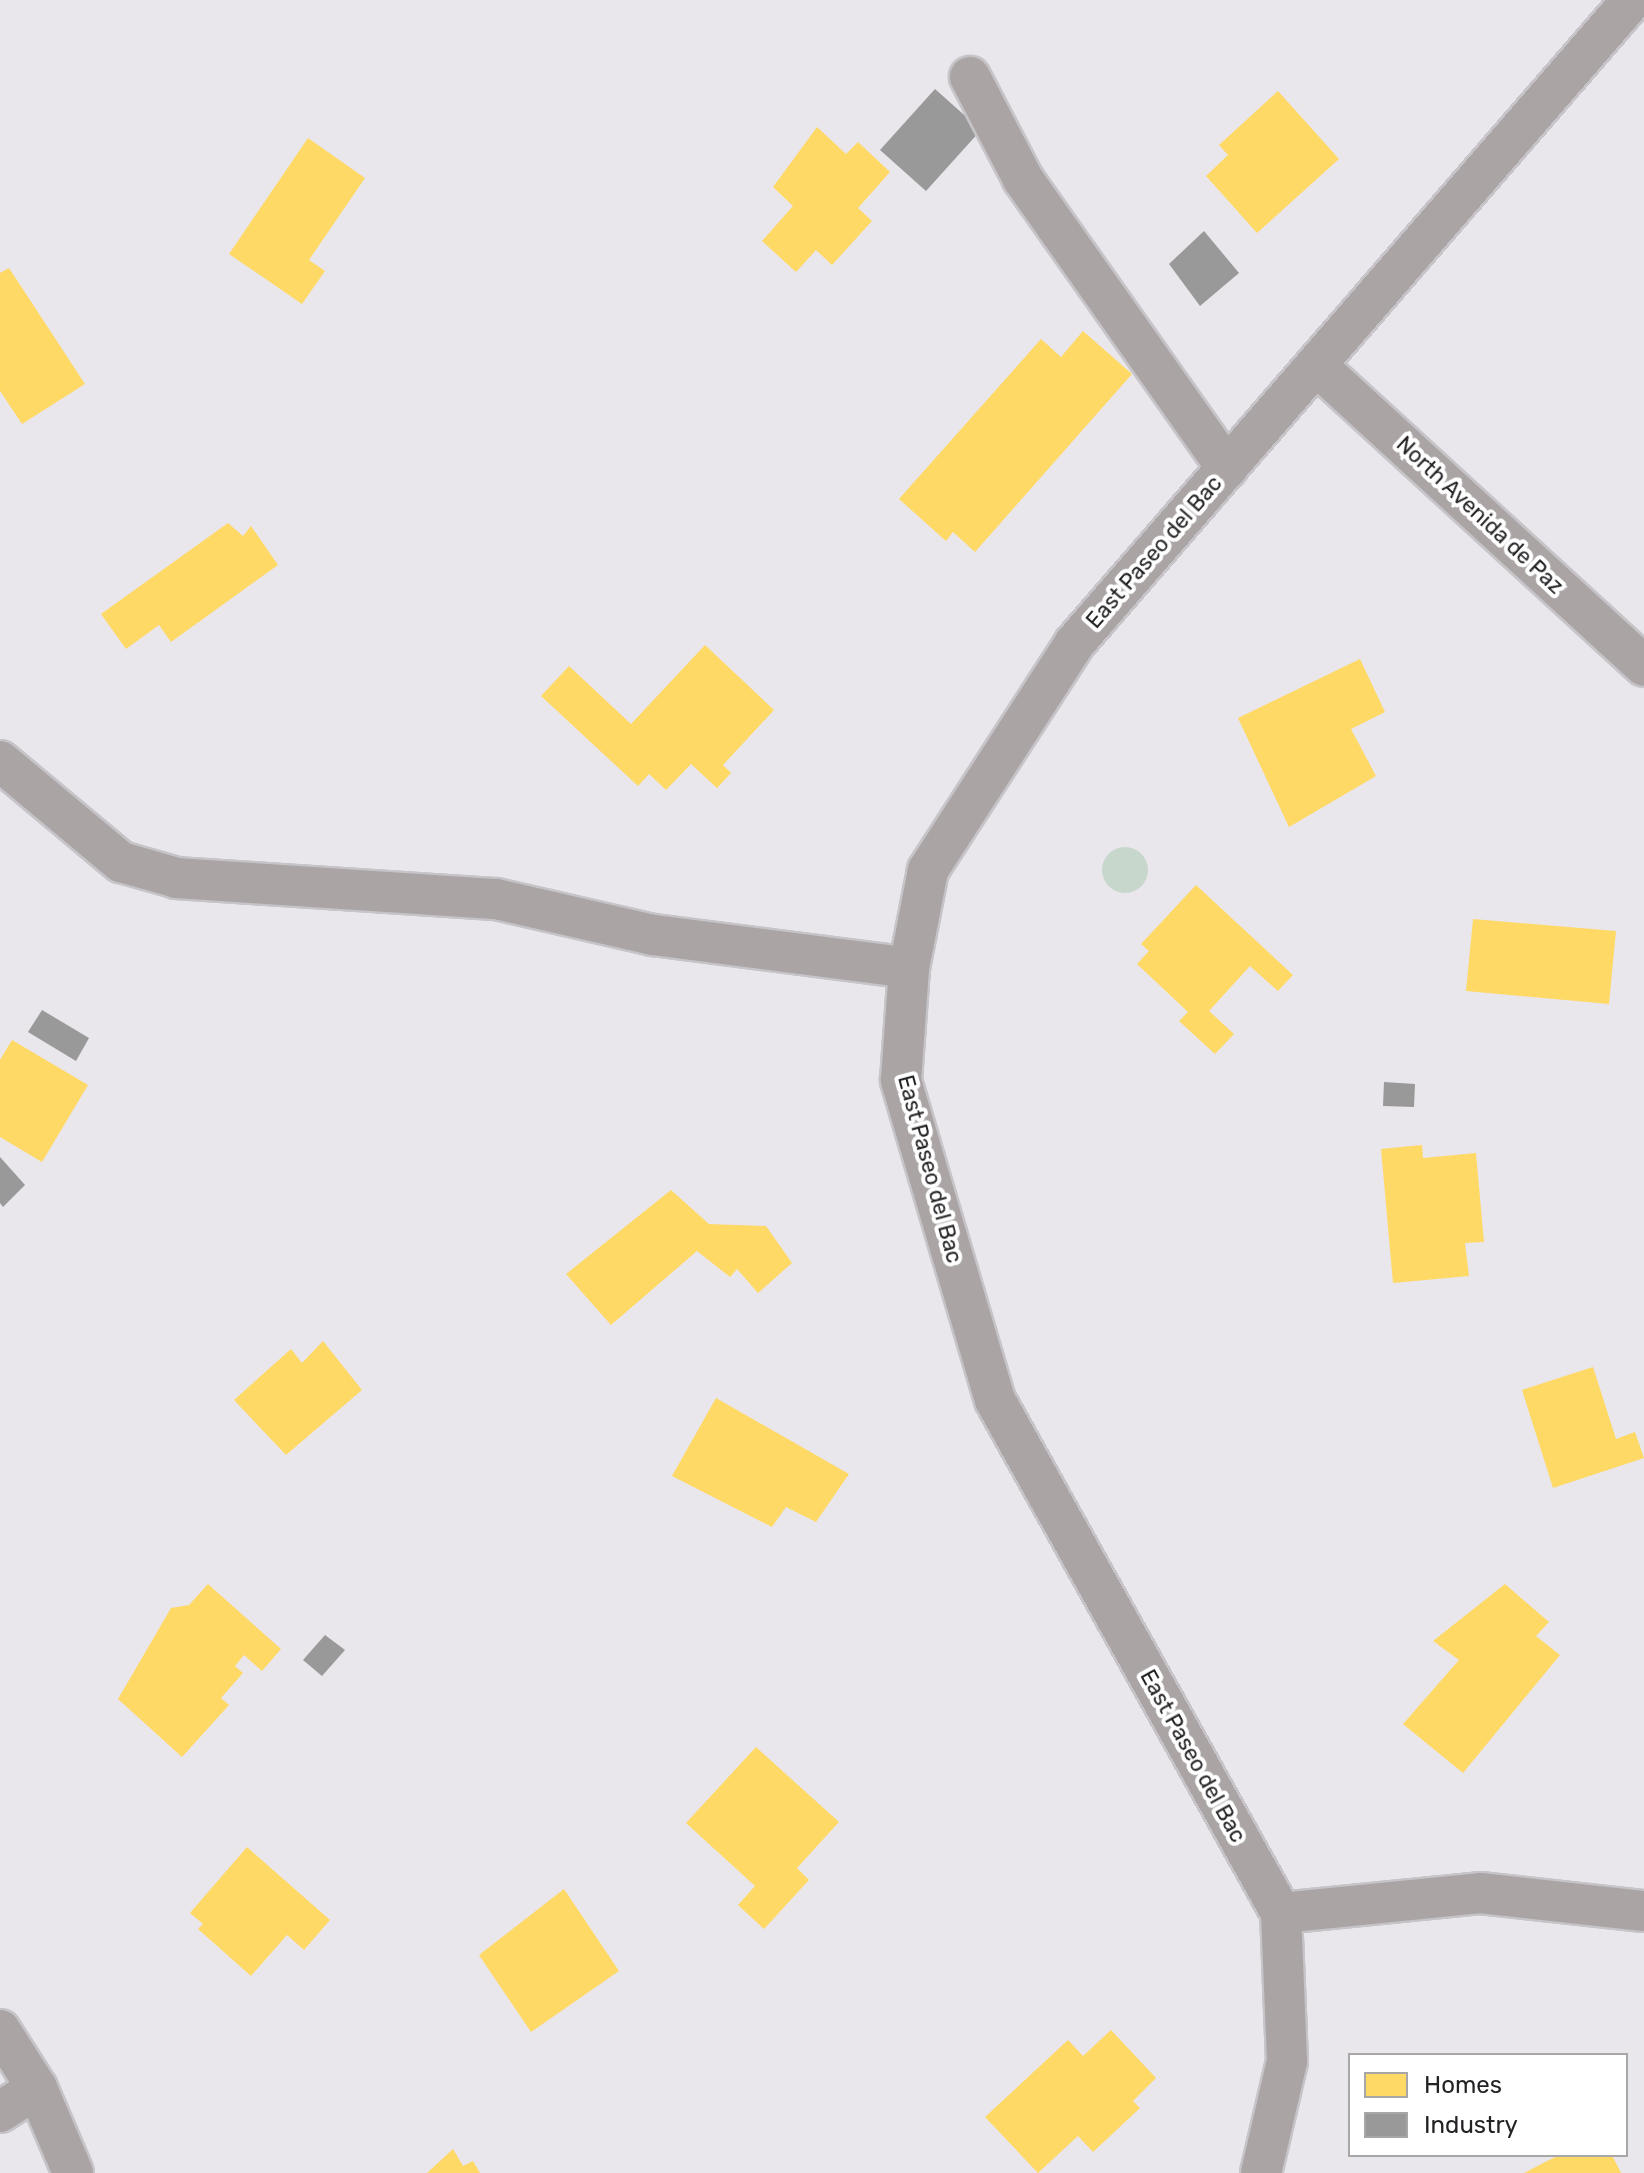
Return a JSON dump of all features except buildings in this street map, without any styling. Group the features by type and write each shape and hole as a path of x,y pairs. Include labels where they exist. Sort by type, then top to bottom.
{"street":[{"name":"East Paseo del Bac","path":"1261,2173 1287,2061 1281,1913 995,1400 901,1080 909,968 928,870 1074,644 1632,0"},
{"path":"970,77 1023,179 1227,468"},
{"name":"North Avenida de Paz","path":"1316,365 1644,666"},
{"path":"0,761 121,862 177,878 496,899 653,935 909,968"},
{"path":"1281,1913 1480,1893 1644,1911"},
{"path":"0,2030 37,2088 73,2173"},
{"path":"0,2112 37,2088"}],"green space":[{"path":"1125,847 1141,854 1148,870 1141,886 1125,893 1109,886 1102,870 1109,854"}]}
